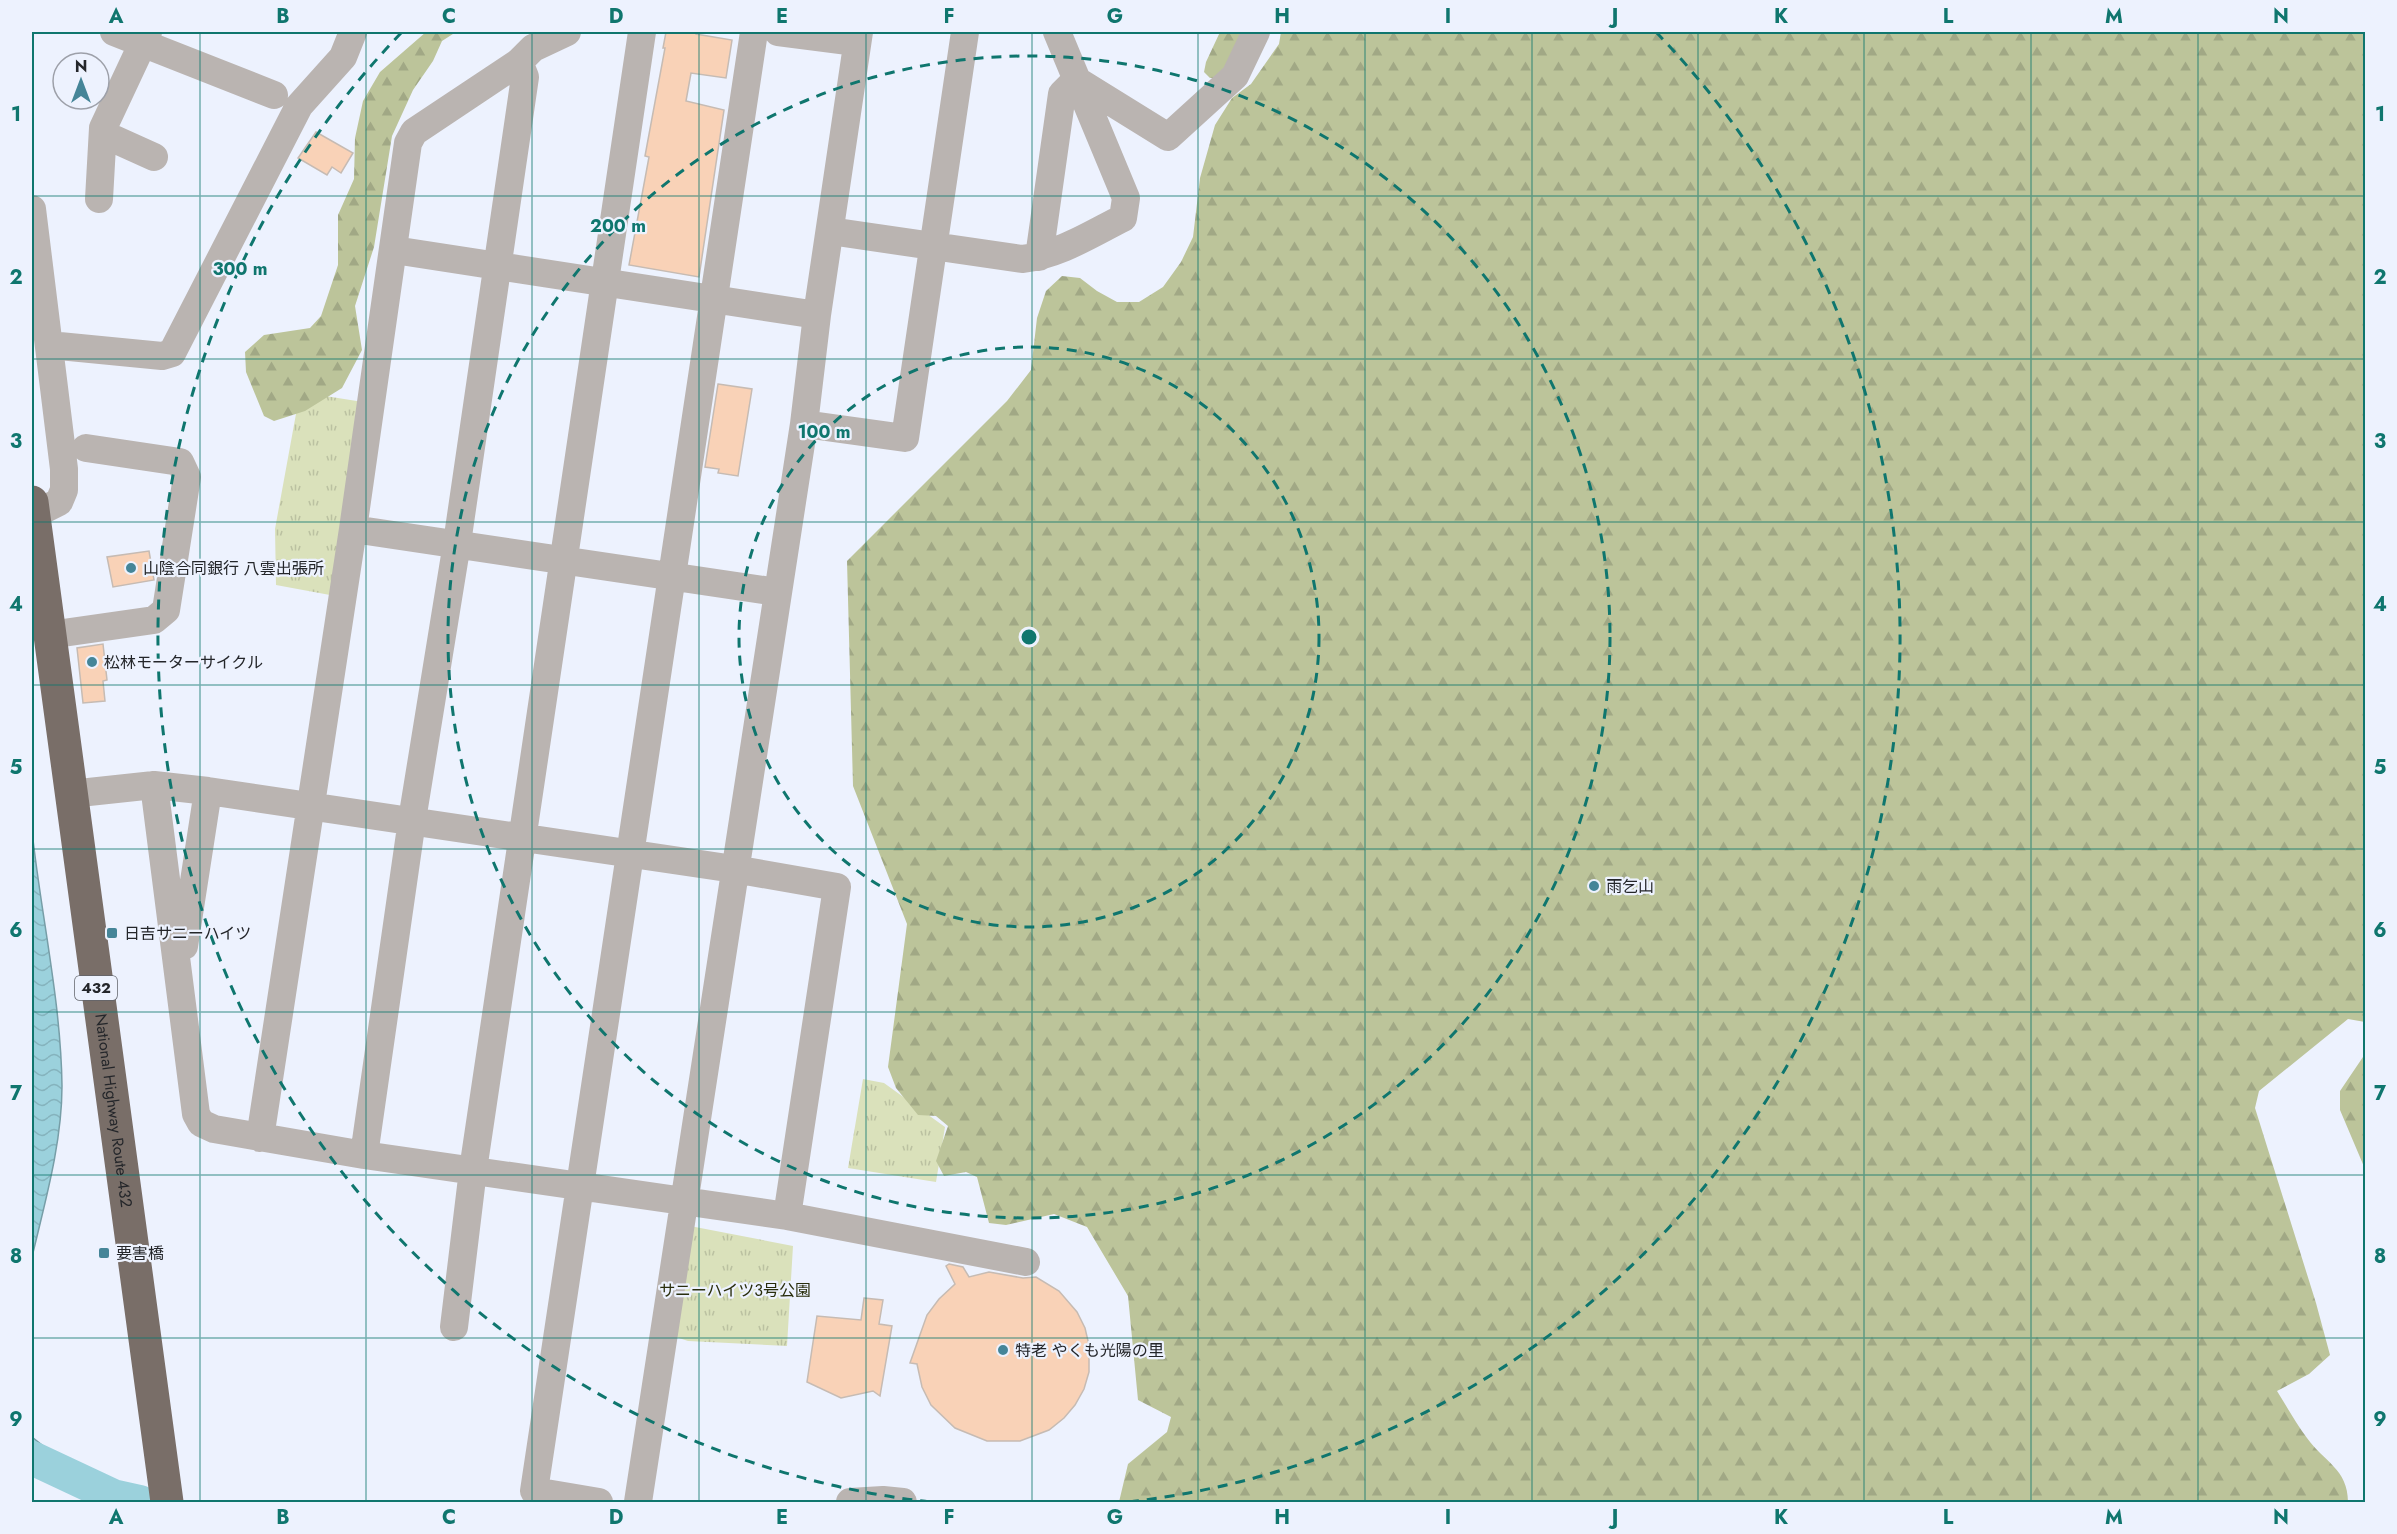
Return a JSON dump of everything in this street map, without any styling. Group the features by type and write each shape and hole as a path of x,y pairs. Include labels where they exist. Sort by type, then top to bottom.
{"highway":[{"name":"National Highway Route 432","path":"32,508 165,1488"}],"street":[{"path":"114,32 145,38 274,95"},
{"path":"339,32 340,60"},
{"path":"50,345 162,356 172,353 300,106 340,60 353,32"},
{"path":"260,1138 353,529 408,143 414,132 519,62 533,48 567,32"},
{"path":"453,1327 473,1170 642,32"},
{"path":"599,1503 534,1491 754,32"},
{"path":"638,1503 804,424 817,315 857,37 778,32"},
{"path":"804,424 905,438 965,32"},
{"path":"830,231 933,248 1022,259 1060,250 1123,218 1126,198 1057,32"},
{"path":"1076,80 1168,137 1235,76 1256,32"},
{"path":"99,199 103,128 145,38"},
{"path":"364,1155 412,820 457,543 525,77 519,62"},
{"path":"1038,257 1062,94 1076,80"},
{"path":"103,134 154,157"},
{"path":"32,209 64,469 64,490 60,502 32,508"},
{"path":"394,250 817,315"},
{"path":"50,635 154,620 165,610 187,477 184,470 180,462 86,448"},
{"path":"353,529 777,592"},
{"path":"70,794 154,785 208,791 310,804 523,838 734,868 837,887 787,1216"},
{"path":"154,785 196,1114 201,1123 214,1130 364,1155 787,1216 1026,1262"},
{"path":"179,978 208,791"},
{"path":"850,1503 883,1500 903,1503"}],"green space":[{"path":"426,32 456,32 442,41 433,61 413,90 392,136 374,247 355,306 362,350 342,388 305,411 274,421 264,416 246,372 245,352 264,335 310,328 321,316 338,265 338,215 354,179 355,138 363,101 380,72"},
{"path":"1220,32 1251,32 1223,78 1210,78 1204,72 1206,62"},
{"path":"1281,32 2365,32 2365,1022 2348,1019 2259,1091 2255,1108 2330,1355 2309,1374 2277,1391 2307,1438 2340,1474 2347,1491 2348,1502 1119,1502 1128,1464 1167,1432 1171,1417 1138,1400 1128,1296 1087,1227 1054,1214 1006,1225 989,1223 977,1177 966,1172 944,1176 936,1161 948,1126 936,1116 918,1115 896,1088 888,1067 907,924 853,786 847,561 1007,401 1031,370 1037,318 1046,291 1062,276 1080,278 1117,302 1139,302 1163,287 1181,262 1193,237 1200,178 1215,125 1232,98 1251,84 1279,44"},
{"path":"300,392 363,402 330,595 276,585 275,529"},
{"path":"2365,1054 2365,1169 2340,1110 2340,1091"},
{"path":"863,1079 884,1083 945,1127 936,1182 848,1168"},
{"name":"サニーハイツ3号公園","path":"690,1226 793,1246 787,1346 688,1341 670,1335"}],"water":[{"path":"32,831 58,1022 62,1086 56,1151 32,1257"},
{"path":"32,1437 71,1468 129,1490 131,1502 101,1502 32,1472"}],"building":[{"path":"666,32 696,32 696,34 732,40 726,78 691,73 686,101 724,110 699,277 629,265 649,157 645,156"},
{"path":"316,132 353,153 341,173 332,167 327,175 298,158"},
{"path":"718,384 752,389 738,476 718,473 719,469 705,467"},
{"name":"山陰合同銀行 八雲出張所","path":"149,551 154,580 113,587 107,557"},
{"name":"松林モーターサイクル","path":"103,644 107,680 103,681 105,701 83,703 77,648"},
{"name":"特老 やくも光陽の里","path":"949,1264 963,1267 969,1277 989,1272 1023,1278 1036,1277 1059,1291 1077,1312 1085,1328 1089,1345 1089,1372 1084,1389 1075,1405 1049,1430 1020,1441 987,1441 955,1428 931,1405 922,1387 917,1364 910,1363 927,1315 939,1299 955,1284 946,1266"},
{"path":"864,1298 883,1300 879,1324 892,1326 880,1396 873,1391 841,1398 807,1382 817,1316 861,1320"}],"waterway":[{"path":"32,1458 113,1496 140,1502"}],"place":[{"name":"山陰合同銀行 八雲出張所","path":"131,568"},
{"name":"松林モーターサイクル","path":"92,662"},
{"name":"雨乞山","path":"1594,886"},
{"name":"日吉サニーハイツ","path":"112,933"},
{"name":"要害橋","path":"104,1253"},
{"name":"特老 やくも光陽の里","path":"1003,1350"}]}
